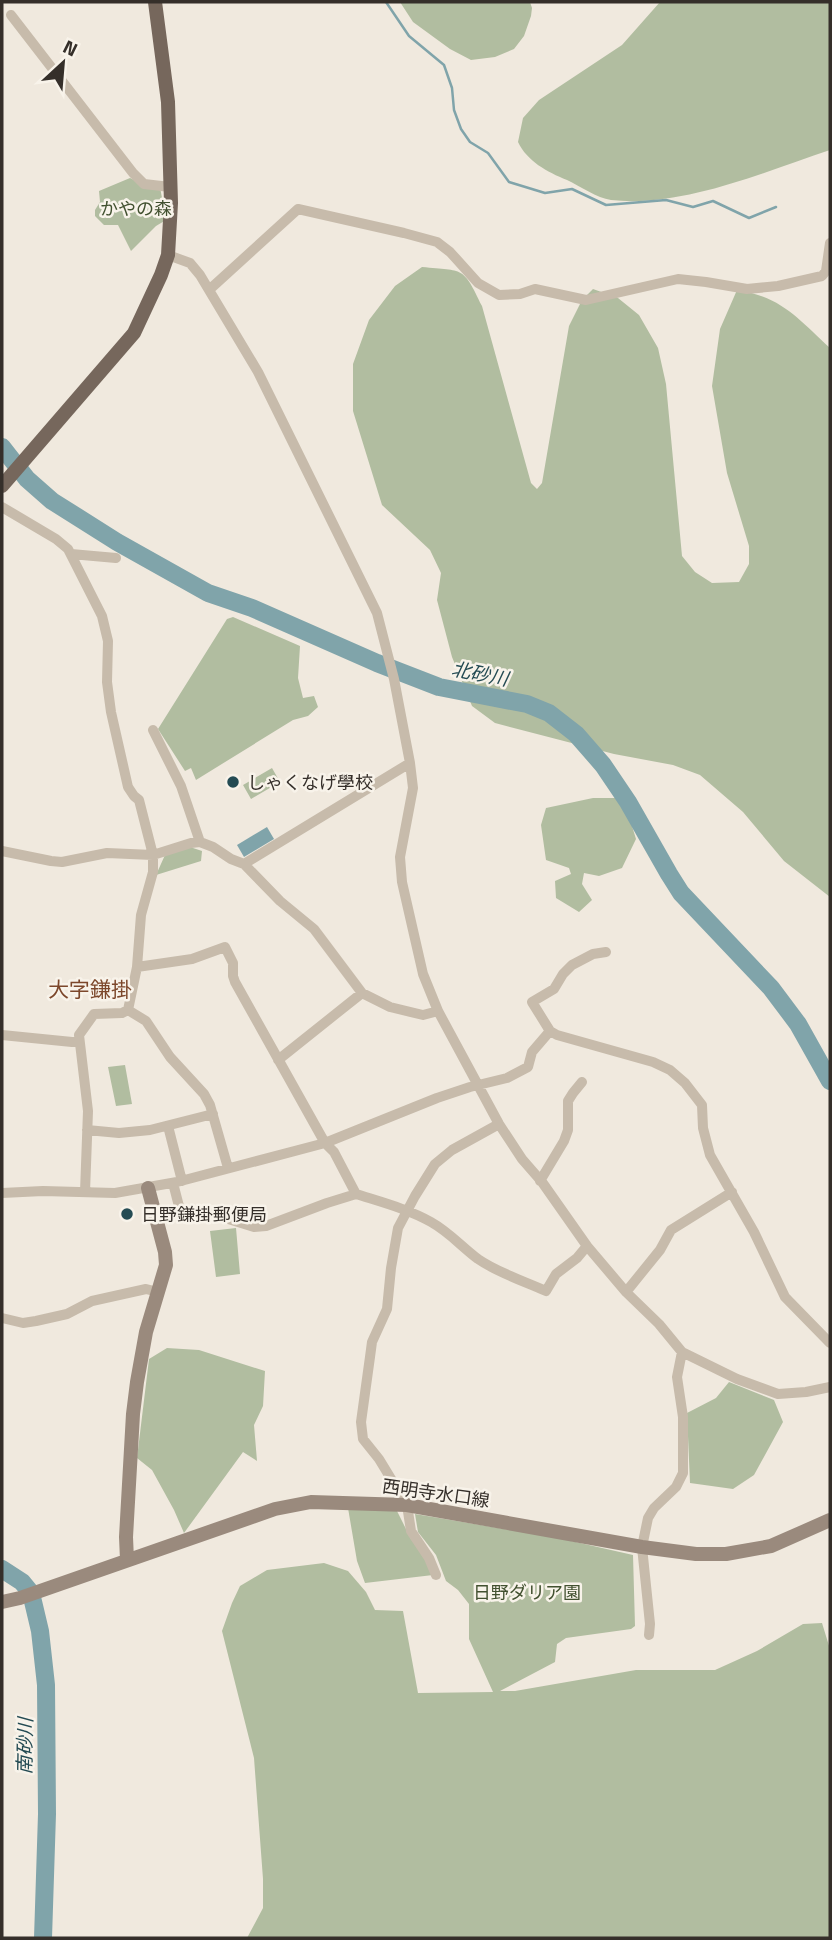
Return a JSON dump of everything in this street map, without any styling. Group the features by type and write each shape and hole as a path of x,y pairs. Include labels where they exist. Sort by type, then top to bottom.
{"main road":[{"path":"6,480 134,333 168,255 171,223 168,103 155,2"},
{"path":"127,1560 133,1414 146,1332 166,1265 148,1188"},
{"name":"西明寺水口線","path":"2,1602 275,1509 311,1502 407,1505 642,1547 696,1554 726,1554 771,1546 830,1520"}],"street":[{"path":"11,15 133,173 144,184 170,187"},
{"path":"209,290 298,209 438,242 478,283 499,295 520,294 535,289 586,300 678,279 747,289 778,286 822,276 826,271 830,243"},
{"path":"168,255 190,262 258,372 377,613 394,679 410,763 413,788 400,857 402,882 423,974 438,1011 499,1124 587,1246 682,1352 737,1379 778,1394 830,1387"},
{"path":"2,507 68,549 102,615 108,641 107,682 111,712 128,787 139,800 153,855 153,872 139,926 136,967 128,1010"},
{"path":"71,554 116,558"},
{"path":"153,730 181,786 200,842"},
{"path":"244,864 410,763"},
{"path":"2,851 62,862 107,853 153,855 200,842 244,864 279,901 314,929 362,993 390,1007 423,1015 438,1011"},
{"path":"136,967 192,960 225,947 233,963 235,982 356,1194"},
{"path":"606,952 593,954 572,965 554,989 532,1002 550,1031 557,1035 653,1062 678,1076 696,1095 702,1105 703,1128 710,1155 763,1249 785,1297 830,1343"},
{"path":"278,1060 362,993"},
{"path":"85,1192 88,1111 79,1035 94,1014 122,1013 128,1010"},
{"path":"128,1010 146,1021 170,1057 204,1094 213,1114 228,1168"},
{"path":"2,1193 115,1193 148,1188 325,1143 437,1098 507,1078 528,1066 532,1052 550,1031"},
{"path":"2,1035 79,1041"},
{"path":"540,1181 564,1142 568,1130 568,1101 582,1082"},
{"path":"87,1130 119,1133 150,1130 213,1114"},
{"path":"436,1575 429,1558 411,1531 407,1505 379,1459 363,1439 361,1422 372,1342 387,1309 398,1228 407,1211 435,1164 452,1150 499,1124"},
{"path":"168,1126 181,1214 209,1213 254,1227 266,1226 356,1194 407,1211 432,1223 478,1259 546,1291 556,1274 577,1258 587,1246"},
{"path":"626,1292 660,1250 671,1230 732,1192"},
{"path":"2,1318 23,1323 36,1321 67,1314 92,1301 146,1289 158,1292"},
{"path":"649,1635 642,1547 648,1518 654,1508 676,1488 683,1472 683,1417 677,1377 682,1352"}],"green space":[{"path":"400,2 530,2 532,8 524,36 514,49 495,57 471,60 450,49 413,22"},
{"path":"660,2 830,2 830,150 722,186 666,199 638,201 600,197 532,160 518,142 523,118 539,100 622,45"},
{"name":"かやの森","path":"130,178 144,185 160,187 166,220 156,226 131,251 118,225 104,225 95,216 100,202 99,191"},
{"path":"422,267 461,273 476,293 482,306 531,483 537,489 542,483 569,326 582,300 593,289 618,298 639,315 658,348 666,384 682,556 695,572 712,583 739,582 749,564 749,546 727,473 712,386 720,329 737,290 753,293 778,304 830,348 830,897 784,861 743,812 700,775 673,765 614,754 495,723 472,706 452,657 437,600 441,573 430,550 382,505 353,411 353,364 369,320 395,286"},
{"path":"233,617 300,646 298,678 303,698 314,696 318,707 308,716 293,720 196,780 191,768 185,771 158,729 227,619"},
{"path":"272,768 280,782 251,799 243,785"},
{"path":"593,798 620,798 627,810 636,839 622,868 599,876 584,873 582,884 592,900 579,912 556,898 555,881 571,874 569,868 546,860 541,825 546,808"},
{"path":"190,847 202,851 201,861 156,875 165,855"},
{"path":"125,1065 132,1104 116,1106 108,1067"},
{"path":"236,1228 240,1274 216,1277 210,1231"},
{"path":"167,1348 199,1350 265,1371 263,1406 254,1425 257,1461 243,1452 184,1533 152,1470 137,1458 149,1359"},
{"path":"729,1382 774,1400 783,1422 754,1475 733,1489 690,1483 687,1413 716,1398"},
{"path":"348,1508 396,1509 433,1575 365,1583 357,1561"},
{"name":"日野ダリア園","path":"415,1514 558,1538 633,1555 635,1626 631,1629 566,1638 557,1644 555,1662 500,1691 515,1691 636,1670 715,1670 757,1651 803,1624 822,1623 830,1649 830,1938 247,1938 263,1908 254,1758 222,1631 240,1586 267,1570 324,1563 348,1571 366,1592 375,1610 403,1611 418,1693 493,1692 469,1639 469,1604 458,1590 446,1581 436,1555 418,1532"}],"water":[{"path":"267,827 274,839 244,857 237,845"}],"waterway":[{"path":"386,2 409,36 444,65 461,129 470,142 488,153 509,182 545,193 572,189 606,205 666,200 693,207 713,201 749,218 776,207"},
{"name":"北砂川","path":"2,447 27,479 52,501 117,542 208,593 252,608 439,687 527,704 549,713 576,734 603,765 681,893 771,988 798,1024 830,1081"},
{"name":"南砂川","path":"2,1569 22,1582 31,1593 40,1631 46,1685 47,1814 43,1938"}],"place":[{"name":"しゃくなげ學校","path":"233,782"},
{"name":"日野鎌掛郵便局","path":"127,1214"}],"district":[{"name":"大字鎌掛","path":"90,989"}]}
